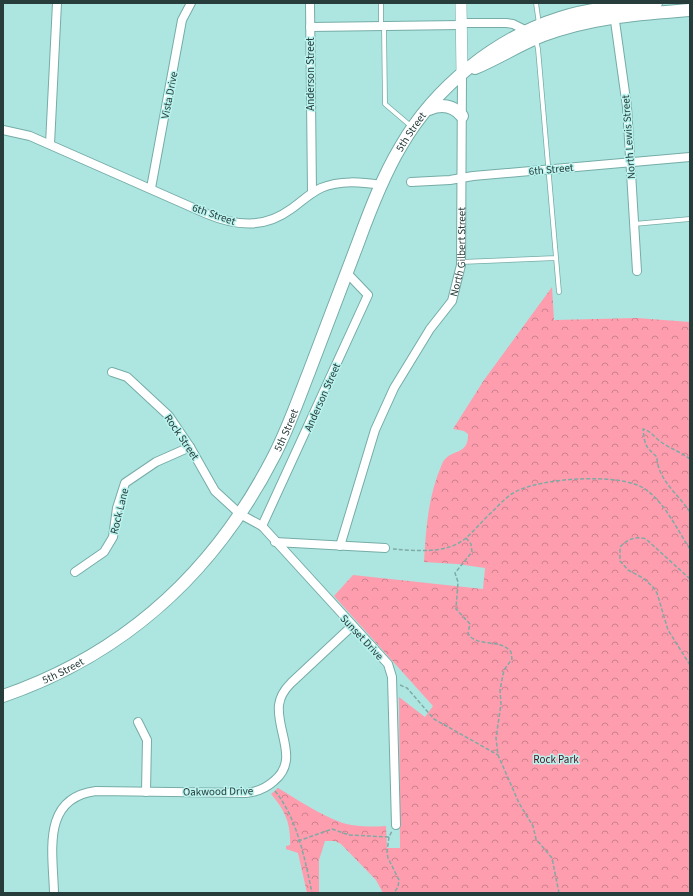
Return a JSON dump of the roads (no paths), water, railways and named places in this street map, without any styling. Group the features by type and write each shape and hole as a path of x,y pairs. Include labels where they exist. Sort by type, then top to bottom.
{"main road":[{"name":"5th Street","path":"3,696 75,665 116,641 187,581 216,548 240,514 264,474 284,435 381,185 402,144 428,108 462,74 531,34 539,26 575,14 656,3"},
{"name":"5th Street","path":"531,34 577,24 614,9 690,10"},
{"path":"428,108 447,106 456,109 462,116"}],"street":[{"path":"50,144 57,3"},
{"name":"Vista Drive","path":"151,188 182,20 191,3"},
{"name":"Anderson Street","path":"310,3 312,193"},
{"name":"North Gilbert Street","path":"340,546 375,430 394,388 430,329 452,301 461,262 461,3"},
{"name":"North Lewis Street","path":"614,9 627,107 637,271"},
{"path":"310,27 506,23 513,24 531,34"},
{"name":"6th Street","path":"3,130 20,133 50,144 230,222 249,224 274,219 286,213 312,193 339,183 360,182 381,185"},
{"name":"6th Street","path":"412,182 450,180 690,157"},
{"name":"Anderson Street","path":"262,526 368,295 347,273"},
{"name":"Rock Street","path":"112,372 127,377 169,416 190,447 215,491 240,514"},
{"name":"Rock Lane","path":"75,572 104,552 113,537 117,508 125,483 156,462 190,447"},
{"name":"Sunset Drive","path":"240,514 262,526 388,664 391,671 392,684 396,825"},
{"path":"275,542 385,548"},
{"name":"Oakwood Drive","path":"54,893 53,834 58,815 68,800 85,792 246,793 263,790 270,785 281,773 287,753 279,712 281,698 284,691 290,683 352,626"},
{"path":"138,722 147,740 146,792"}],"lane":[{"path":"381,3 385,104 414,128"},
{"path":"536,3 539,26"},
{"path":"531,34 538,49 559,292"},
{"path":"634,224 690,219"},
{"path":"461,262 556,258"}],"park label":[{"name":"Rock Park","path":"556,759"}]}
